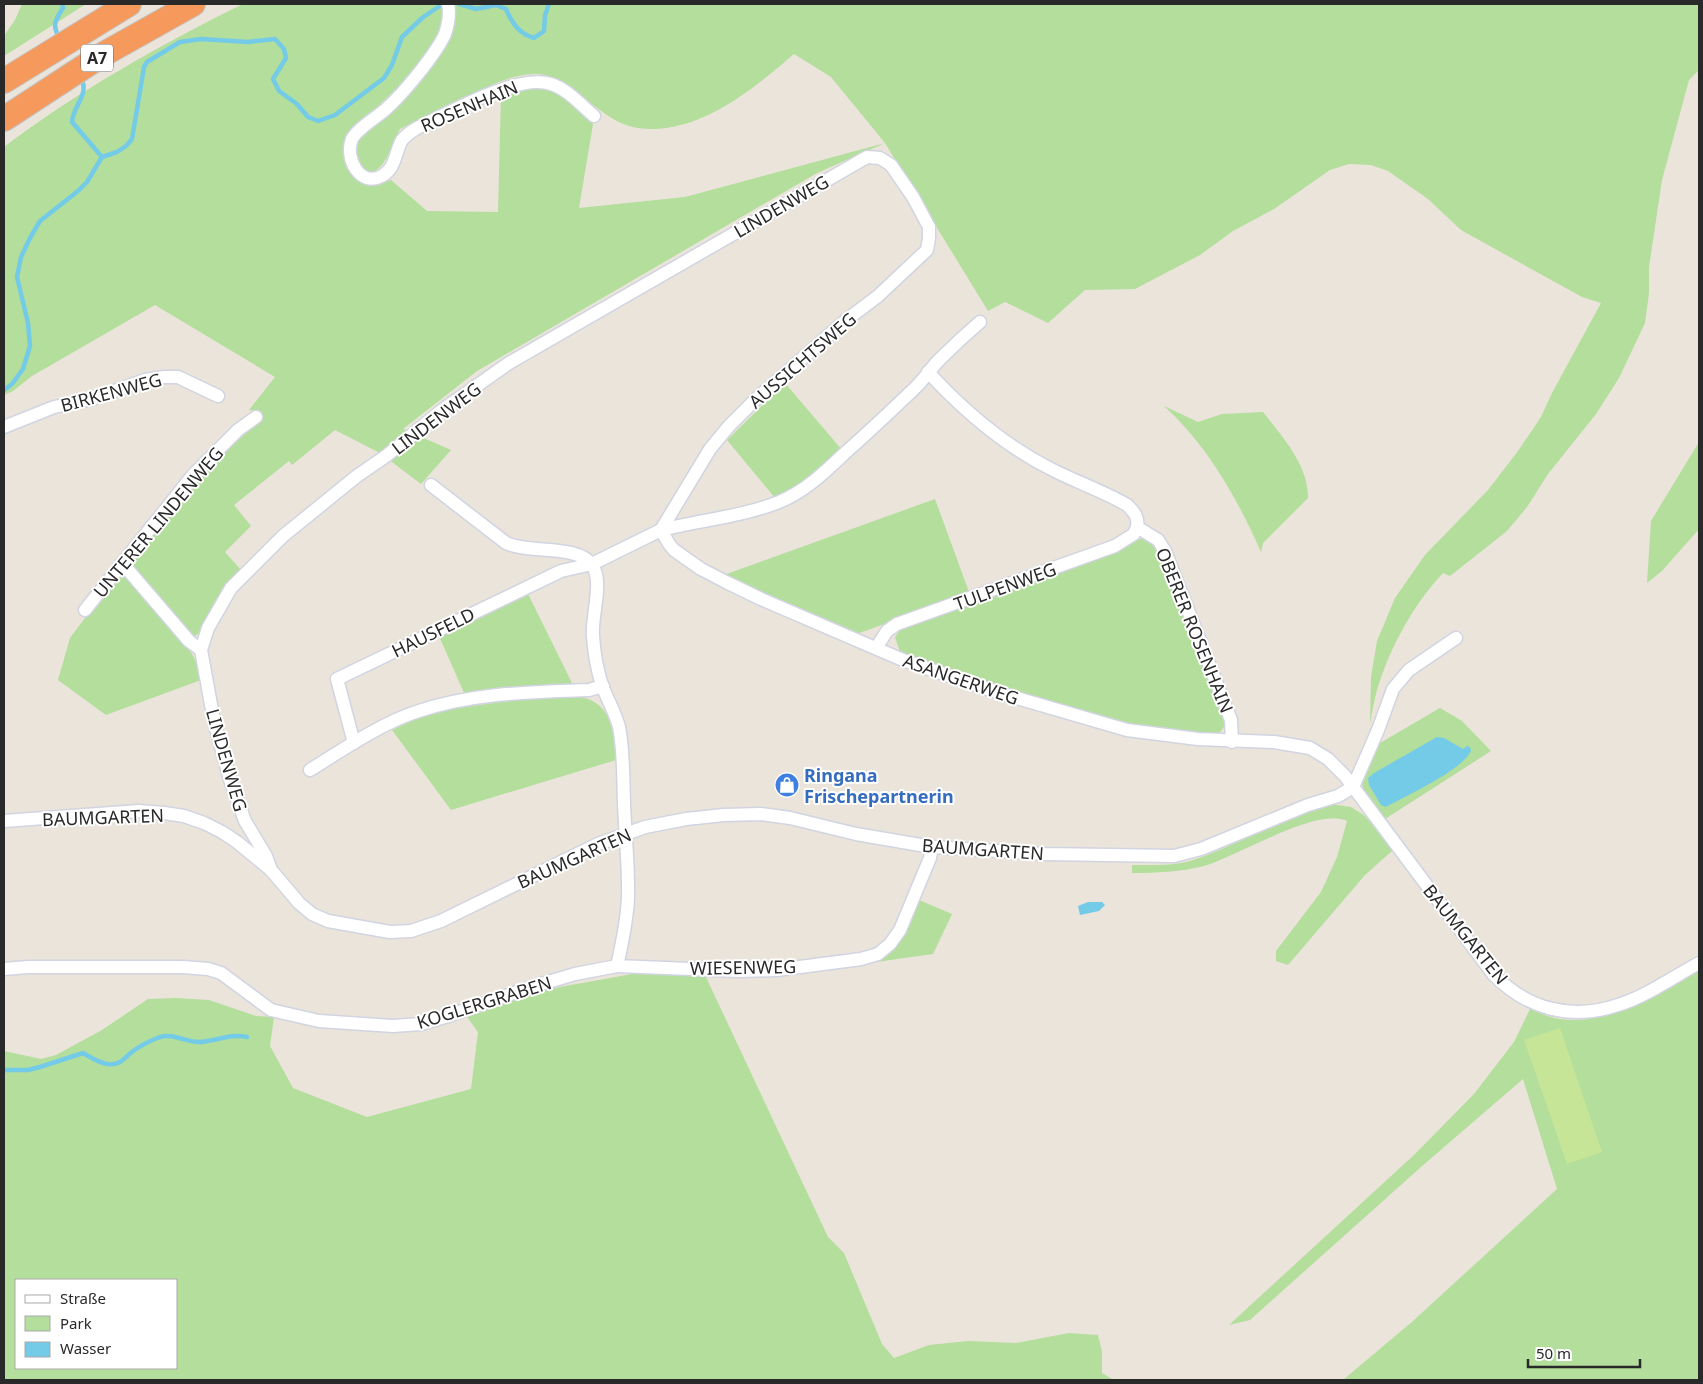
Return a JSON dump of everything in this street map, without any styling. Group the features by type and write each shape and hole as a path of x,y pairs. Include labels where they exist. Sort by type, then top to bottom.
{"highway":[{"name":"A7","path":"4,80 129,4"},
{"name":"A7","path":"4,118 102,55 193,4"}],"street":[{"name":"ROSENHAIN","path":"448,4 448,21 445,33 437,48 388,108 352,139 349,152 351,162 359,173 365,177 372,178 381,176 394,163 402,141 408,134 424,124 513,85 529,82 552,84 564,90 594,116"},
{"name":"LINDENWEG","path":"271,870 266,856 245,821 230,780 214,721 201,650 208,628 231,588 283,536 357,476 386,456 441,411 509,363 867,157 880,158 891,165 913,197"},
{"name":"AUSSICHTSWEG","path":"660,530 710,449 729,426 755,400 845,321 878,296 927,250 929,227 913,197"},
{"path":"592,564 660,530 745,513 780,502 810,485 918,385 958,341 980,322"},
{"name":"OBERER ROSENHAIN","path":"928,372 965,410 1002,439 1049,468 1127,505 1138,520 1138,527 1158,540 1165,551 1231,720 1232,742"},
{"name":"BIRKENWEG","path":"4,427 54,407 92,399 145,380 164,377 178,377 218,396"},
{"name":"UNTERER LINDENWEG","path":"85,610 193,475 238,430 256,417"},
{"path":"432,485 506,543 516,547 570,552 584,557 592,564 598,581 593,634 595,654 603,686 614,713 621,743 628,898 624,934 617,966"},
{"name":"TULPENWEG","path":"876,648 886,631 898,624 1115,546 1134,534 1138,527"},
{"name":"ASANGERWEG","path":"660,530 674,550 701,569 761,599 903,660 996,692 1102,724 1145,734 1232,742 1274,742 1310,748 1328,759 1353,787"},
{"path":"122,563 189,641 201,650"},
{"name":"HAUSFELD","path":"354,742 337,679 561,571 592,564"},
{"path":"1353,787 1378,730 1393,688 1409,670 1456,638"},
{"path":"310,770 354,742 415,712 466,699 500,694 589,690 603,686"},
{"name":"BAUMGARTEN","path":"4,821 139,812 184,816 204,823 237,842 271,870 299,903 312,914 328,921 390,932 411,931 441,921 598,844 645,827 686,819 761,814 790,818 856,834 932,847 1045,854 1174,856 1201,849 1308,805 1338,796 1353,787 1493,974 1515,993 1532,1002 1546,1008 1570,1013 1593,1012 1619,1005 1699,963"},
{"name":"WIESENWEG","path":"617,966 739,971 777,970 862,959 878,954 890,944 900,930 930,858 932,847"},
{"name":"KOGLERGRABEN","path":"4,969 28,967 182,967 208,969 221,973 258,1001 272,1010 281,1013 319,1021 393,1026 421,1024 575,974 617,966"}],"green space":[{"path":"22,4 86,4 4,56 4,36 15,20"},
{"path":"243,4 442,4 442,19 438,34 430,48 409,76 354,128 348,140 346,154 346,168 353,175 379,183 391,180 427,211 498,212 501,94 534,85 560,93 593,124 579,208 685,197 885,143 817,173 477,371 403,429 451,450 421,484 380,453 335,430 292,465 289,461 234,505 251,526 225,552 241,570 202,631 195,636 134,566 134,558 196,481 263,416 256,411 249,410 275,377 155,305 32,376 13,391 4,395 4,147 32,126 120,70"},
{"path":"450,4 1699,4 1699,70 1689,80 1662,180 1649,267 1649,293 1645,323 1619,378 1596,414 1548,474 1527,507 1507,531 1450,576 1443,573 1412,613 1382,674 1370,724 1371,677 1377,641 1395,598 1425,555 1488,490 1518,451 1541,417 1601,303 1582,297 1461,230 1428,199 1388,171 1371,165 1349,164 1330,170 1274,209 1233,231 1200,255 1135,289 1085,290 1048,323 1005,302 988,311 885,143 831,77 794,54 742,95 702,118 681,125 660,129 638,128 627,125 606,115 561,81 553,77 536,74 496,83 400,129 383,163 374,172 364,169 358,164 350,148 435,56"},
{"path":"785,383 842,450 800,486 775,498 727,440"},
{"path":"1164,406 1198,422 1222,414 1263,412 1293,452 1304,474 1308,498 1263,543 1261,552 1242,512 1220,474 1194,438"},
{"path":"1699,442 1699,529 1662,571 1647,583 1651,521"},
{"path":"935,499 969,592 868,630 859,633 854,632 763,595 724,575"},
{"path":"1142,538 1153,545 1161,555 1224,718 1224,727 1217,734 1206,735 1153,729 1079,713 900,652 895,637 901,629 1112,553"},
{"path":"121,575 127,577 192,654 201,680 106,715 58,680 70,638 115,578"},
{"path":"528,594 573,685 465,695 439,636"},
{"path":"578,696 590,700 605,711 612,728 616,760 451,810 392,730 418,718 457,708 537,697"},
{"path":"1440,708 1462,721 1491,751 1385,819 1364,791 1362,783 1362,776 1375,746"},
{"path":"1330,804 1351,807 1365,816 1393,850 1365,875 1288,965 1276,961 1276,951 1321,892 1337,857 1347,821 1334,818 1317,820 1297,826 1204,866 1168,872 1132,873 1132,865 1183,863 1208,855 1294,816"},
{"path":"919,900 952,914 933,954 876,962 893,951 899,944 908,928"},
{"path":"1699,969 1699,1380 1343,1380 1413,1321 1557,1189 1523,1079 1421,1167 1250,1320 1229,1325 1415,1154 1474,1094 1514,1042 1530,1009 1559,1019 1597,1018 1615,1013 1650,998"},
{"path":"632,974 705,975 828,1237 844,1253 882,1344 894,1358 929,1345 968,1341 1016,1343 1069,1333 1098,1335 1102,1352 1102,1373 1114,1380 4,1380 4,1051 41,1059 56,1055 102,1030 148,999 209,1000 256,1016 274,1017 270,1046 293,1088 367,1117 471,1089 478,1032 467,1017 509,1001 560,987"},
{"path":"1560,1028 1602,1152 1567,1164 1524,1040"}],"water":[{"path":"1437,737 1444,738 1463,749 1467,746 1470,747 1471,751 1465,759 1433,782 1386,807 1381,805 1369,785 1368,778"},
{"path":"1088,902 1102,902 1105,905 1099,911 1080,915 1078,906"}],"waterway":[{"path":"59,38 55,26 56,20 63,8 62,4"},
{"path":"459,4 476,9 496,5 506,9 517,27 524,34 534,38 544,31 545,15 549,4"},
{"path":"4,390 12,384 23,369 30,346 28,323 17,277 21,257 40,221 87,182 102,157 117,152 132,139 144,67 147,62 180,42 201,39 248,42 275,39 284,49 286,58 273,79 279,91 297,104 308,117 318,121 335,115 384,78 392,65 402,37 422,18 441,5"},
{"path":"81,78 84,90 72,122 102,157"},
{"path":"4,1070 28,1070 83,1053 95,1060 107,1064 116,1064 143,1045 165,1036 198,1042 234,1036 247,1037"}],"place":[{"name":"Ringana Frischepartnerin","path":"787,785"}]}
